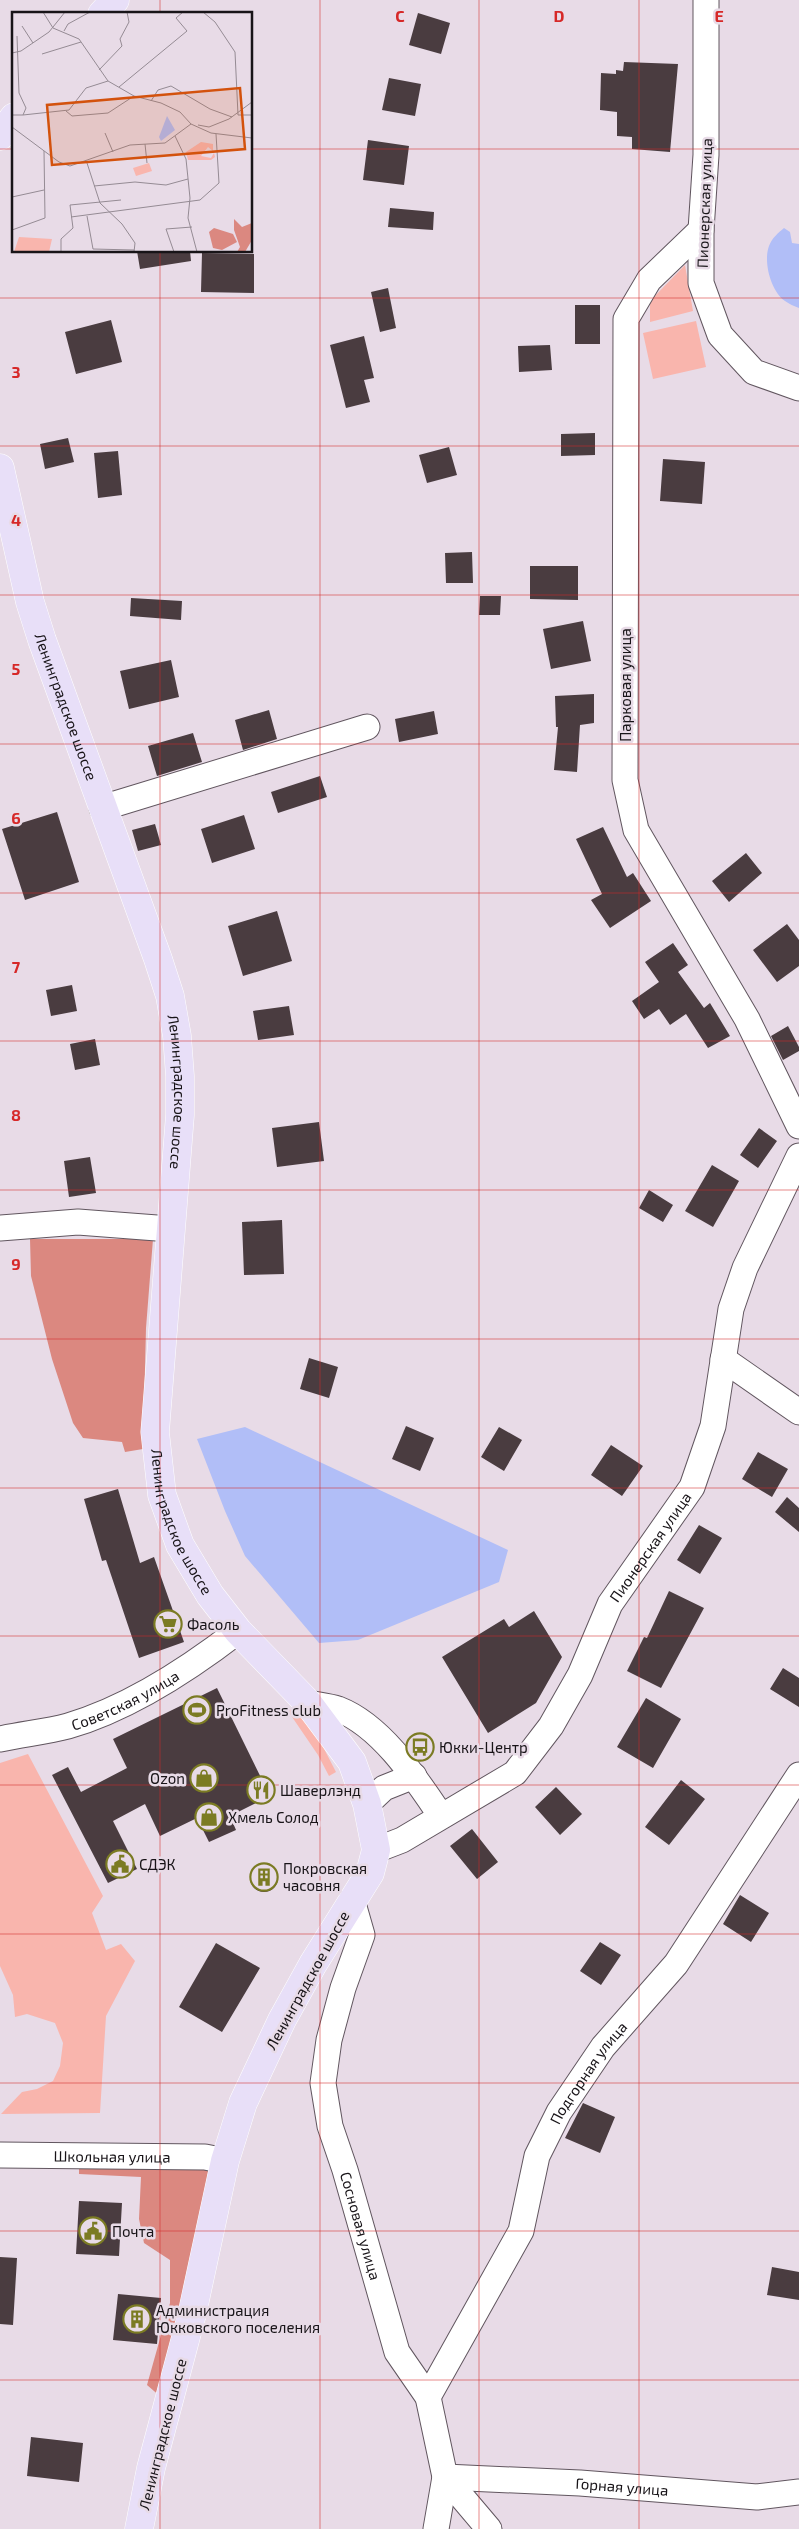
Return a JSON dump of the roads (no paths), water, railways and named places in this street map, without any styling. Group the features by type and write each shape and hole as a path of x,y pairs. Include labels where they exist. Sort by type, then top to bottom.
{"main road":[{"path":"104,12 115,0"},
{"path":"0,136 12,120"},
{"name":"Ленинградское шоссе","path":"0,468 33,612 102,808 158,959 170,996 177,1036 180,1116 155,1432 162,1495 173,1529 210,1595 238,1631 308,1703 352,1762 367,1804 376,1850 370,1873 352,1900 282,2020 243,2103 225,2161 192,2314 151,2468 139,2529"}],"street":[{"name":"Пионерская улица","path":"706,0 706,155 701,230 701,283 720,335 754,372 799,388"},
{"name":"Парковая улица","path":"701,230 650,280 626,318 625,780 636,830 747,1019 799,1126"},
{"path":"102,808 367,728"},
{"name":"Пионерская улица","path":"376,1850 402,1840 515,1773 552,1726 580,1675 610,1604 692,1487 713,1426 731,1309 745,1268 799,1156"},
{"path":"0,1228 78,1222 170,1229"},
{"path":"723,1359 799,1412"},
{"name":"Советская улица","path":"0,1739 68,1726 127,1702 208,1655 238,1631"},
{"path":"308,1703 339,1709 365,1726 393,1751 414,1776 441,1816"},
{"name":"Подгорная улица","path":"428,2397 521,2231 537,2156 559,2112 603,2047 676,1964 799,1775"},
{"path":"367,1804 384,1788 414,1776"},
{"name":"Сосновая улица","path":"352,1900 362,1935 343,1988 329,2040 324,2083 330,2126 345,2170 397,2352 428,2397 445,2477 489,2529"},
{"name":"Школьная улица","path":"0,2156 205,2156 225,2161"},
{"path":"436,2529 445,2477"},
{"name":"Горная улица","path":"445,2477 580,2482 757,2497 799,2492"}],"water":[{"path":"784,228 790,232 792,243 799,244 799,308 788,303 780,296 769,276 767,253 769,246 773,238"},
{"path":"245,1427 508,1550 499,1582 358,1640 319,1643 245,1556 197,1439"}],"place":[{"name":"Фасоль","path":"168,1624"},
{"name":"ProFitness club","path":"197,1710"},
{"name":"Юкки-Центр","path":"420,1747"},
{"name":"Ozon","path":"204,1778"},
{"name":"Шаверлэнд","path":"261,1790"},
{"name":"Хмель Солод","path":"209,1817"},
{"name":"СДЭК","path":"120,1864"},
{"name":"Покровская часовня","path":"264,1877"},
{"name":"Почта","path":"93,2231"},
{"name":"Администрация Юкковского поселения","path":"137,2319"}]}
